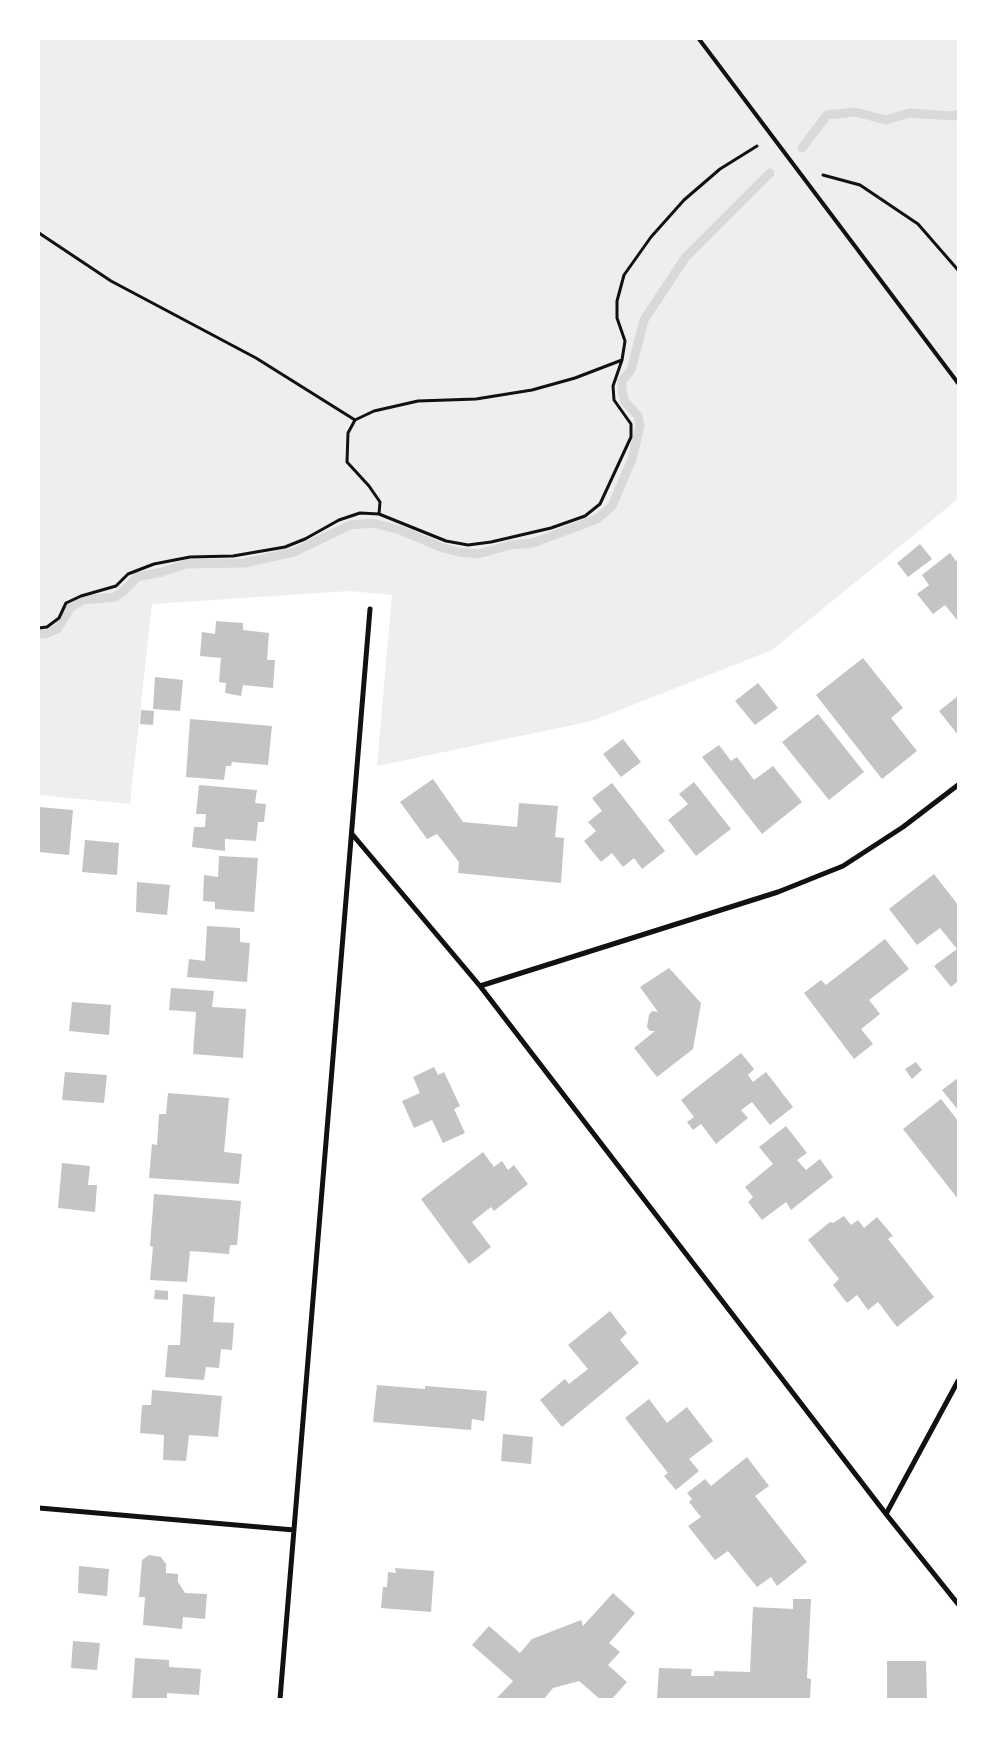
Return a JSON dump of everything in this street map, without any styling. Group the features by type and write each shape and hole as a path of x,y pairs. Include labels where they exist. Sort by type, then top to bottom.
{"street":[{"path":"280,1699 370,609"},
{"path":"480,986 778,892 843,866 903,827 958,785"},
{"path":"352,834 480,986 886,1514 958,1604"},
{"path":"886,1514 958,1381"},
{"path":"39,1508 294,1530"}],"lane":[{"path":"699,39 958,383"}],"path":[{"path":"39,628 47,627 59,618 66,603 81,596 116,586 128,574 154,564 190,557 234,556 285,547 305,539 339,520 360,513 378,514 446,541 468,545 491,542 542,530 585,516 600,504 631,437 631,424 614,400 613,386 622,360 624,341 617,318 617,301 624,275 651,237 684,200 720,169 771,137"},
{"path":"796,167 860,186 918,224 958,270"},
{"path":"39,233 111,281 256,358 355,420"},
{"path":"378,514 380,502 369,486 347,462 348,433 355,420 374,411 418,401 476,399 532,390 575,378 622,360"}],"shaded area":[{"path":"39,39 958,39 958,499 772,650 592,721 377,766 392,595 350,591 152,604 130,804 39,795"}],"building":[{"path":"920,544 932,559 908,577 897,563"},
{"path":"950,553 956,561 958,560 957,620 945,605 933,614 917,594 929,585 922,575"},
{"path":"216,621 243,623 243,630 269,633 267,660 275,660 273,688 243,685 241,696 225,693 226,683 219,682 221,658 200,656 202,632 215,634"},
{"path":"863,658 903,708 891,718 917,751 882,779 816,695"},
{"path":"155,677 183,680 180,711 153,709"},
{"path":"758,683 778,708 755,725 735,701"},
{"path":"958,696 958,735 939,711"},
{"path":"141,710 154,711 153,725 140,724"},
{"path":"818,714 864,772 829,800 782,742"},
{"path":"190,719 272,726 268,765 232,762 231,766 226,766 224,780 186,777"},
{"path":"623,739 641,762 621,777 603,754"},
{"path":"719,745 731,761 737,757 754,780 773,766 802,802 762,834 702,757"},
{"path":"433,779 463,822 517,827 519,803 558,806 555,837 564,838 561,883 458,873 459,862 437,834 427,839 400,802"},
{"path":"694,782 731,829 696,856 668,820 688,804 679,794"},
{"path":"612,783 665,851 642,869 634,858 623,867 612,853 601,862 584,841 596,831 588,822 602,811 592,798"},
{"path":"199,785 257,790 255,803 266,804 264,822 258,822 256,841 225,839 225,851 192,847 194,827 205,827 206,814 196,814"},
{"path":"39,807 73,810 69,855 39,852"},
{"path":"85,840 119,843 117,875 82,872"},
{"path":"219,856 258,858 254,912 215,909 215,902 203,901 204,875 218,877"},
{"path":"934,874 958,905 958,981 951,987 934,966 957,949 940,928 917,945 889,909"},
{"path":"137,882 170,885 167,915 136,912"},
{"path":"207,926 240,928 240,942 250,943 247,982 187,977 189,959 205,961"},
{"path":"885,939 909,969 869,1000 880,1014 861,1029 873,1044 854,1059 804,993 821,980 826,985"},
{"path":"669,968 701,1003 693,1049 657,1077 634,1048 655,1031 650,1031 647,1027 649,1015 652,1011 658,1012 640,987"},
{"path":"171,988 214,991 212,1007 246,1009 243,1058 193,1054 196,1012 169,1010"},
{"path":"72,1002 111,1005 109,1035 69,1031"},
{"path":"741,1053 754,1069 748,1075 753,1082 766,1072 793,1107 770,1125 752,1102 741,1110 748,1118 716,1144 701,1124 693,1130 687,1122 694,1117 681,1100"},
{"path":"916,1062 922,1070 912,1079 905,1069"},
{"path":"434,1067 438,1075 444,1072 460,1106 454,1109 465,1133 443,1143 432,1120 414,1128 402,1101 420,1093 413,1077"},
{"path":"65,1072 107,1075 104,1103 62,1100"},
{"path":"958,1078 958,1110 942,1090"},
{"path":"168,1093 229,1098 224,1152 242,1154 239,1184 149,1178 152,1144 157,1145 159,1114 166,1114"},
{"path":"941,1099 958,1121 958,1199 903,1129"},
{"path":"786,1126 807,1153 797,1160 806,1170 820,1159 833,1177 791,1210 786,1202 762,1220 748,1202 753,1197 745,1187 773,1164 759,1147"},
{"path":"483,1152 494,1167 502,1161 508,1170 514,1165 528,1184 494,1211 491,1207 472,1222 491,1247 469,1264 421,1199"},
{"path":"62,1163 90,1166 88,1185 97,1185 95,1212 58,1208"},
{"path":"154,1194 241,1201 237,1245 230,1245 229,1254 190,1251 187,1282 150,1280 153,1247 150,1246"},
{"path":"844,1216 851,1225 858,1220 864,1228 877,1217 893,1236 888,1239 934,1297 897,1327 878,1302 868,1310 857,1295 847,1303 833,1285 839,1279 808,1240 830,1222 833,1223"},
{"path":"155,1290 168,1291 168,1300 154,1299"},
{"path":"183,1294 215,1297 213,1322 234,1323 232,1350 221,1349 219,1368 206,1367 204,1380 165,1377 168,1345 180,1345"},
{"path":"610,1311 627,1333 620,1340 639,1363 562,1427 540,1400 565,1379 569,1384 588,1369 568,1345"},
{"path":"377,1385 425,1389 425,1386 487,1391 484,1421 472,1419 471,1430 373,1422"},
{"path":"152,1390 222,1396 218,1437 189,1435 186,1461 163,1460 164,1435 140,1433 142,1405 151,1405"},
{"path":"649,1399 667,1423 687,1407 713,1441 689,1459 699,1471 676,1490 664,1476 668,1473 625,1418"},
{"path":"503,1434 533,1437 531,1464 501,1461"},
{"path":"747,1457 769,1486 755,1496 807,1562 777,1586 771,1577 757,1587 728,1551 715,1560 688,1526 701,1517 689,1502 692,1499 687,1493 705,1479 711,1486"},
{"path":"149,1555 161,1557 166,1564 166,1573 178,1574 178,1582 185,1593 207,1594 205,1619 183,1617 182,1629 143,1625 145,1597 139,1597 142,1560"},
{"path":"79,1566 109,1569 107,1596 78,1593"},
{"path":"395,1568 434,1571 431,1612 381,1608 383,1587 387,1587 388,1572 396,1573"},
{"path":"613,1593 635,1613 609,1643 620,1652 608,1665 627,1682 612,1699 600,1699 579,1681 553,1688 544,1699 496,1699 513,1681 472,1645 489,1626 520,1653 532,1639 581,1620 583,1626"},
{"path":"793,1599 811,1599 807,1678 811,1679 810,1699 657,1699 659,1668 692,1669 691,1676 714,1676 714,1671 750,1672 753,1607 793,1609"},
{"path":"73,1641 100,1643 97,1670 71,1668"},
{"path":"135,1658 169,1660 169,1667 201,1669 199,1695 167,1693 167,1699 132,1698"},
{"path":"887,1661 926,1661 927,1699 887,1699"}],"waterway":[{"path":"802,148 827,115 855,112 886,120 909,113 953,116 958,114"},
{"path":"39,634 46,634 57,629 72,606 83,600 115,597 125,590 137,577 162,572 186,564 244,563 294,552 350,525 373,523 400,530 443,548 478,554 511,545 533,543 597,519 612,506 632,459 640,426 638,416 625,402 622,381 631,370 644,320 685,258 770,173"}]}
